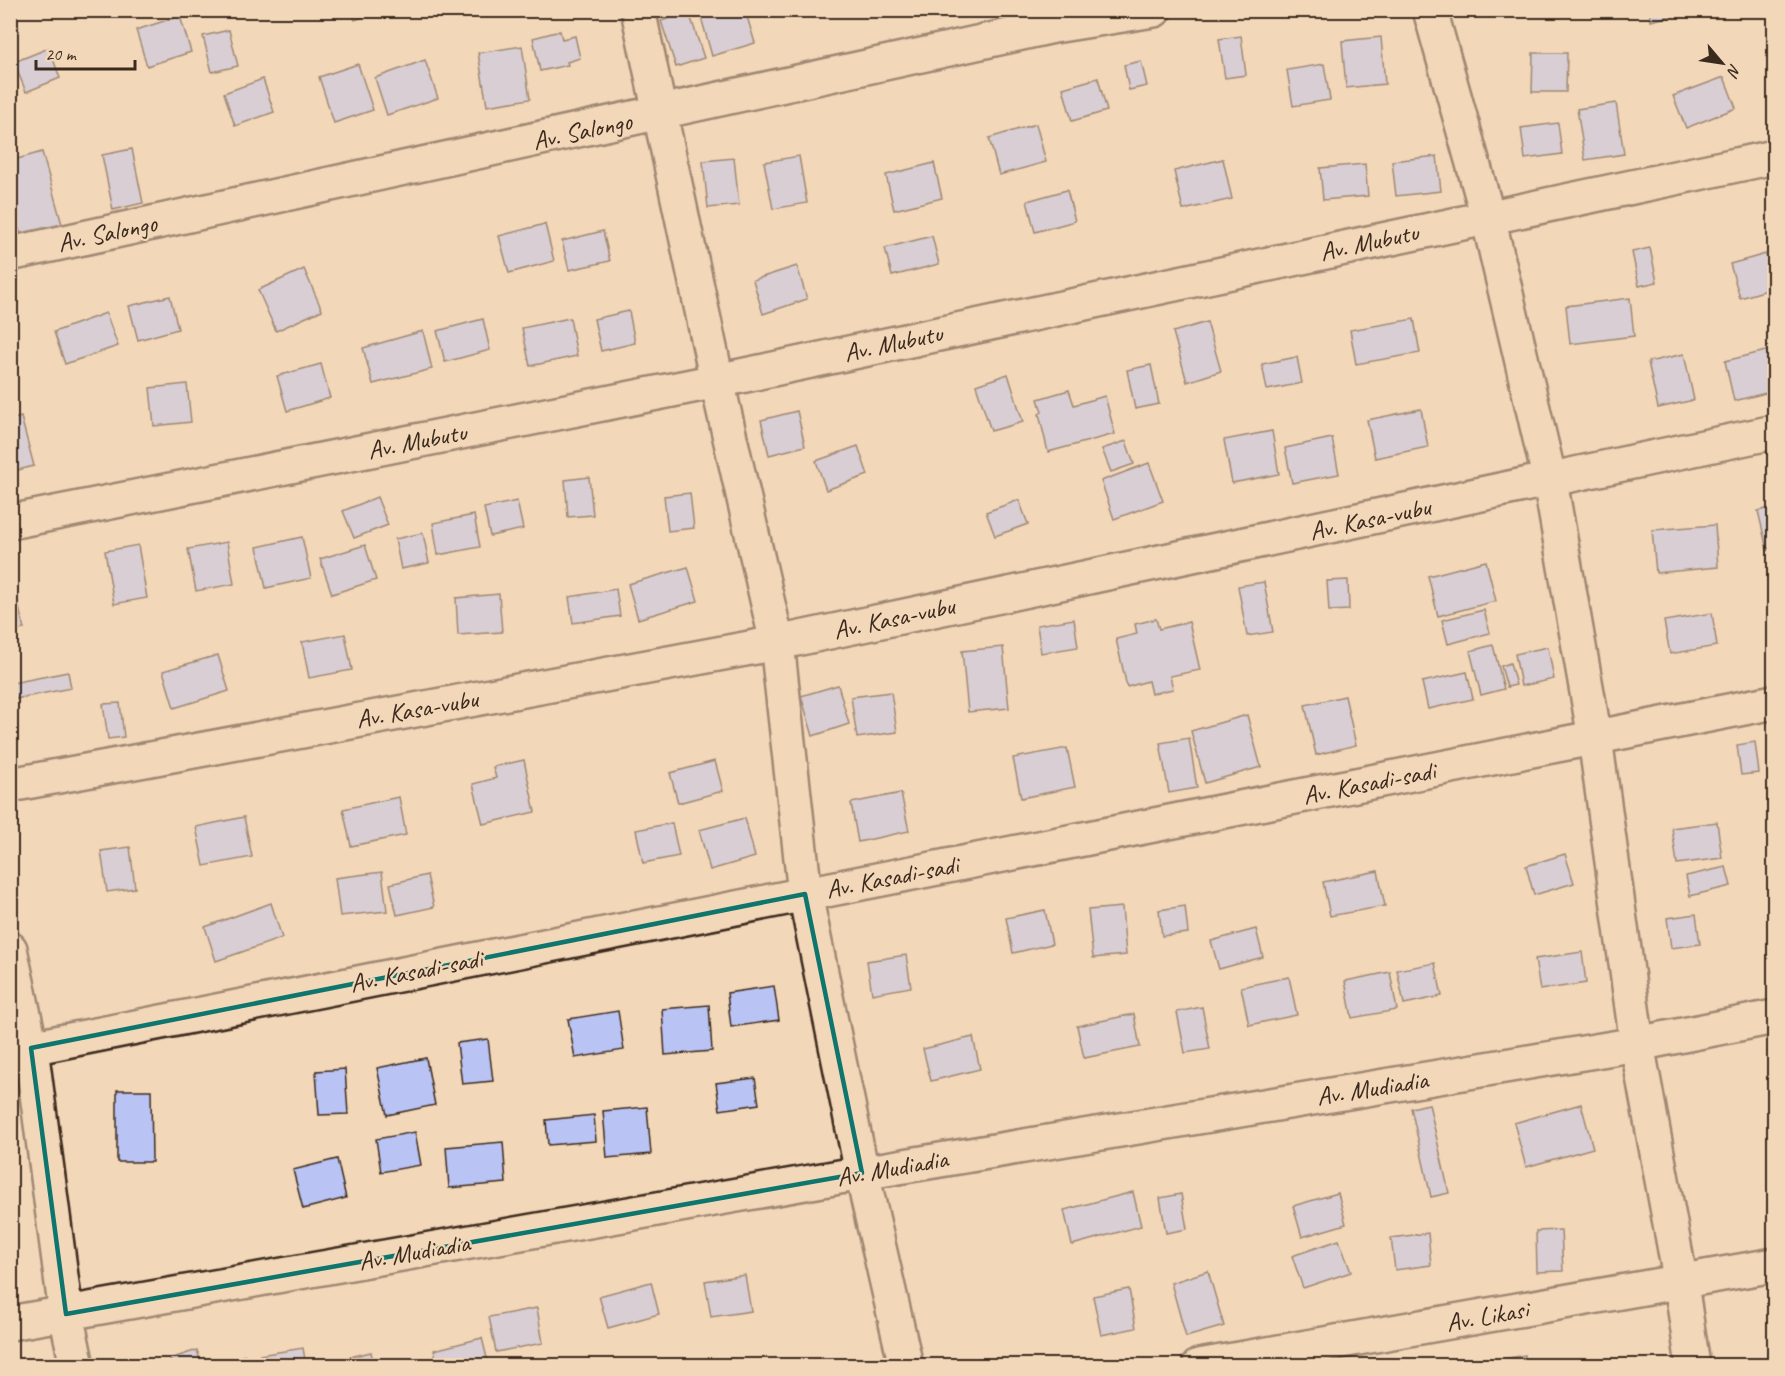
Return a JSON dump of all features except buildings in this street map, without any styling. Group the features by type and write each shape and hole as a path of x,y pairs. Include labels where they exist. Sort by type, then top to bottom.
{"street":[{"path":"639,10 659,114 717,381 777,643 805,894 862,1173 906,1365"},
{"name":"Av. Salongo","path":"10,254 1054,26 1154,10"},
{"path":"1430,10 1488,217 1550,481 1595,738 1637,1044 1681,1283 1693,1365"},
{"name":"Av. Mubutu","path":"10,522 717,381 1774,157"},
{"name":"Av. Kasa-vubu","path":"10,784 777,643 1774,432"},
{"name":"Av. Kasadi-sadi","path":"21,1050 1774,702"},
{"path":"10,949 21,1050 66,1314 77,1365"},
{"name":"Av. Mudiadia","path":"10,1323 862,1173 1637,1044 1774,1017"},
{"name":"Av. Likasi","path":"1199,1365 1774,1265"}],"highlighted area":[{"path":"805,894 862,1173 66,1314 31,1048"}]}
